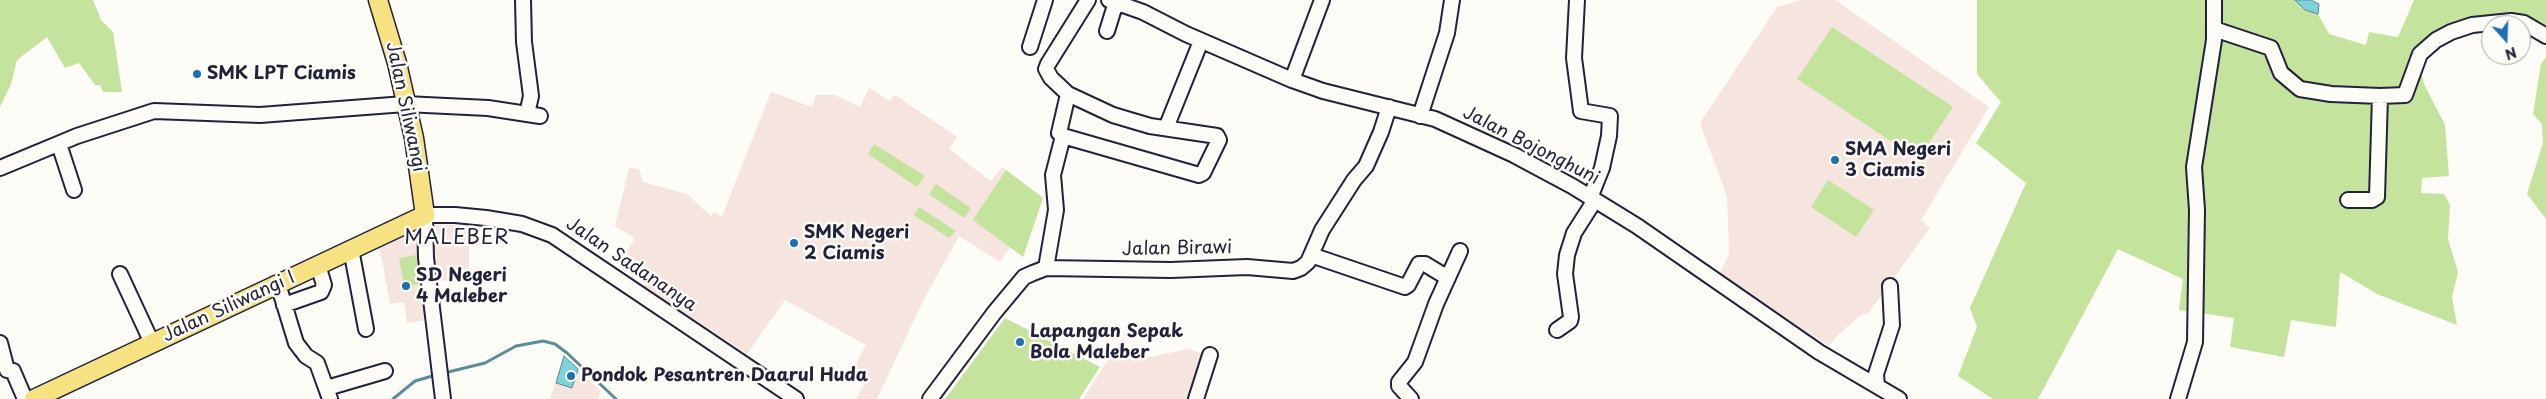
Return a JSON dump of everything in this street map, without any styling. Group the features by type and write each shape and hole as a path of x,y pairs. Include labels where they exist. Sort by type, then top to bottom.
{"main road":[{"name":"Jalan Siliwangi","path":"378,0 397,63 415,146 425,216"},
{"name":"Jalan Siliwangi I","path":"34,399 425,216"}],"street":[{"path":"0,168 98,128 154,111 260,115 405,104 488,108 534,115 524,42 523,0"},
{"path":"1030,47 1044,0"},
{"path":"1068,94 1059,133 1063,136 1198,174 1203,173 1219,140 1217,136 1166,128 1113,115 1068,94 1051,78 1046,69 1088,0"},
{"path":"1292,80 1322,0"},
{"path":"1420,116 1447,33 1452,0"},
{"path":"1557,330 1570,321 1572,317 1565,274 1566,255 1574,233 1592,199 1610,136 1610,116 1581,111 1574,58 1577,0"},
{"path":"2178,399 2195,342 2197,210 2194,167 2214,29 2214,0"},
{"path":"1107,30 1113,1"},
{"name":"Jalan Bojonghuni","path":"1113,1 1167,23 1201,42 1292,80 1323,91 1435,120 1514,155 1592,199 1819,352 1899,399"},
{"path":"2214,29 2270,48 2281,73 2300,89 2330,94 2380,96 2405,96 2420,54 2436,40 2451,32 2472,25 2511,20 2524,23 2546,36"},
{"path":"1166,128 1201,42"},
{"path":"2348,200 2372,200 2377,197 2380,96"},
{"name":"Jalan Birawi","path":"930,399 994,313 1024,277 1046,268 1171,270 1247,267 1293,271 1301,268 1311,255 1322,230 1354,180 1366,166 1390,107"},
{"path":"1046,268 1056,210 1053,175 1063,136"},
{"path":"59,144 74,190"},
{"name":"Jalan Sadananya","path":"425,216 455,215 522,224 552,235 796,399"},
{"path":"425,216 426,258 443,399"},
{"path":"351,249 366,330"},
{"path":"1411,399 1399,382 1415,362 1436,304 1460,251"},
{"path":"1311,255 1405,287 1408,286 1419,264 1425,264 1448,278"},
{"path":"284,305 321,292 324,285 318,265"},
{"path":"120,274 152,344"},
{"path":"278,284 296,343 306,356 317,363 328,393 385,370"},
{"path":"1877,386 1876,374 1892,325 1890,286"},
{"path":"0,343 7,370 13,371 26,399"},
{"path":"1196,399 1210,355"}],"shaded area":[{"name":"SMA Negeri 3 Ciamis","path":"1800,0 1835,0 1989,107 1921,220 1930,228 1867,315 1864,313 1856,319 1829,346 1719,274 1729,255 1727,196 1700,123 1777,7"},
{"name":"SMK Negeri 2 Ciamis","path":"869,88 890,101 895,95 957,137 949,149 991,181 1002,167 1043,198 1023,257 1010,247 1000,262 959,236 923,301 877,399 856,399 868,377 853,369 866,345 785,300 747,354 693,318 643,289 648,279 620,263 635,238 615,226 629,168 639,169 643,182 687,194 711,216 714,212 722,216 771,92 812,107 816,95 835,95 860,107"},
{"path":"436,225 469,225 469,280 432,281 431,230"},
{"name":"SD Negeri 4 Maleber","path":"415,232 419,235 428,320 407,323 404,302 390,304 379,244"},
{"path":"1188,349 1208,355 1196,399 1083,399 1110,356 1136,360"},
{"name":"Pondok Pesantren Daarul Huda","path":"564,356 601,391 598,399 550,399"}],"green space":[{"path":"0,0 93,0 101,20 113,32 122,92 103,92 100,85 95,85 79,63 65,68 47,37 17,60 11,84 0,107"},
{"path":"1977,0 2295,0 2305,10 2318,14 2329,34 2366,45 2369,32 2398,37 2414,0 2546,0 2546,42 2531,32 2531,15 2481,15 2481,28 2452,30 2417,55 2424,84 2445,125 2449,176 2422,178 2421,193 2444,194 2450,205 2448,239 2458,272 2452,297 2457,325 2377,294 2340,272 2336,327 2291,320 2284,357 2230,347 2234,318 2179,310 2183,279 2118,249 2038,399 1993,399 1958,376 1977,327 1970,308 2026,183 1976,143 2001,102 1977,74"},
{"path":"1832,27 1953,107 1918,159 1797,79"},
{"path":"2546,57 2546,219 2527,194 2543,143 2542,124 2533,114 2541,64"},
{"path":"874,144 925,176 917,187 868,154"},
{"path":"1006,170 1043,198 1023,257 973,220"},
{"path":"1828,180 1874,210 1856,237 1811,207"},
{"path":"936,184 971,208 964,218 929,194"},
{"path":"919,207 956,231 949,238 914,215"},
{"path":"416,255 420,284 404,286 399,258"},
{"name":"Lapangan Sepak Bola Maleber","path":"1005,318 1100,367 1079,399 945,399"}],"water":[{"path":"2295,0 2311,0 2319,4 2318,14 2305,10"},
{"path":"564,356 578,369 572,388 556,383"}],"waterway":[{"path":"444,373 485,363 516,346 543,341 555,344 567,353 616,399"},
{"path":"393,399 415,381 436,375"}],"place":[{"name":"SMK LPT Ciamis","path":"197,74"},
{"name":"SMA Negeri 3 Ciamis","path":"1835,160"},
{"name":"SMK Negeri 2 Ciamis","path":"794,243"},
{"name":"SD Negeri 4 Maleber","path":"406,286"},
{"name":"Lapangan Sepak Bola Maleber","path":"1020,342"},
{"name":"Pondok Pesantren Daarul Huda","path":"571,376"}],"district":[{"name":"MALEBER","path":"457,238"}]}
